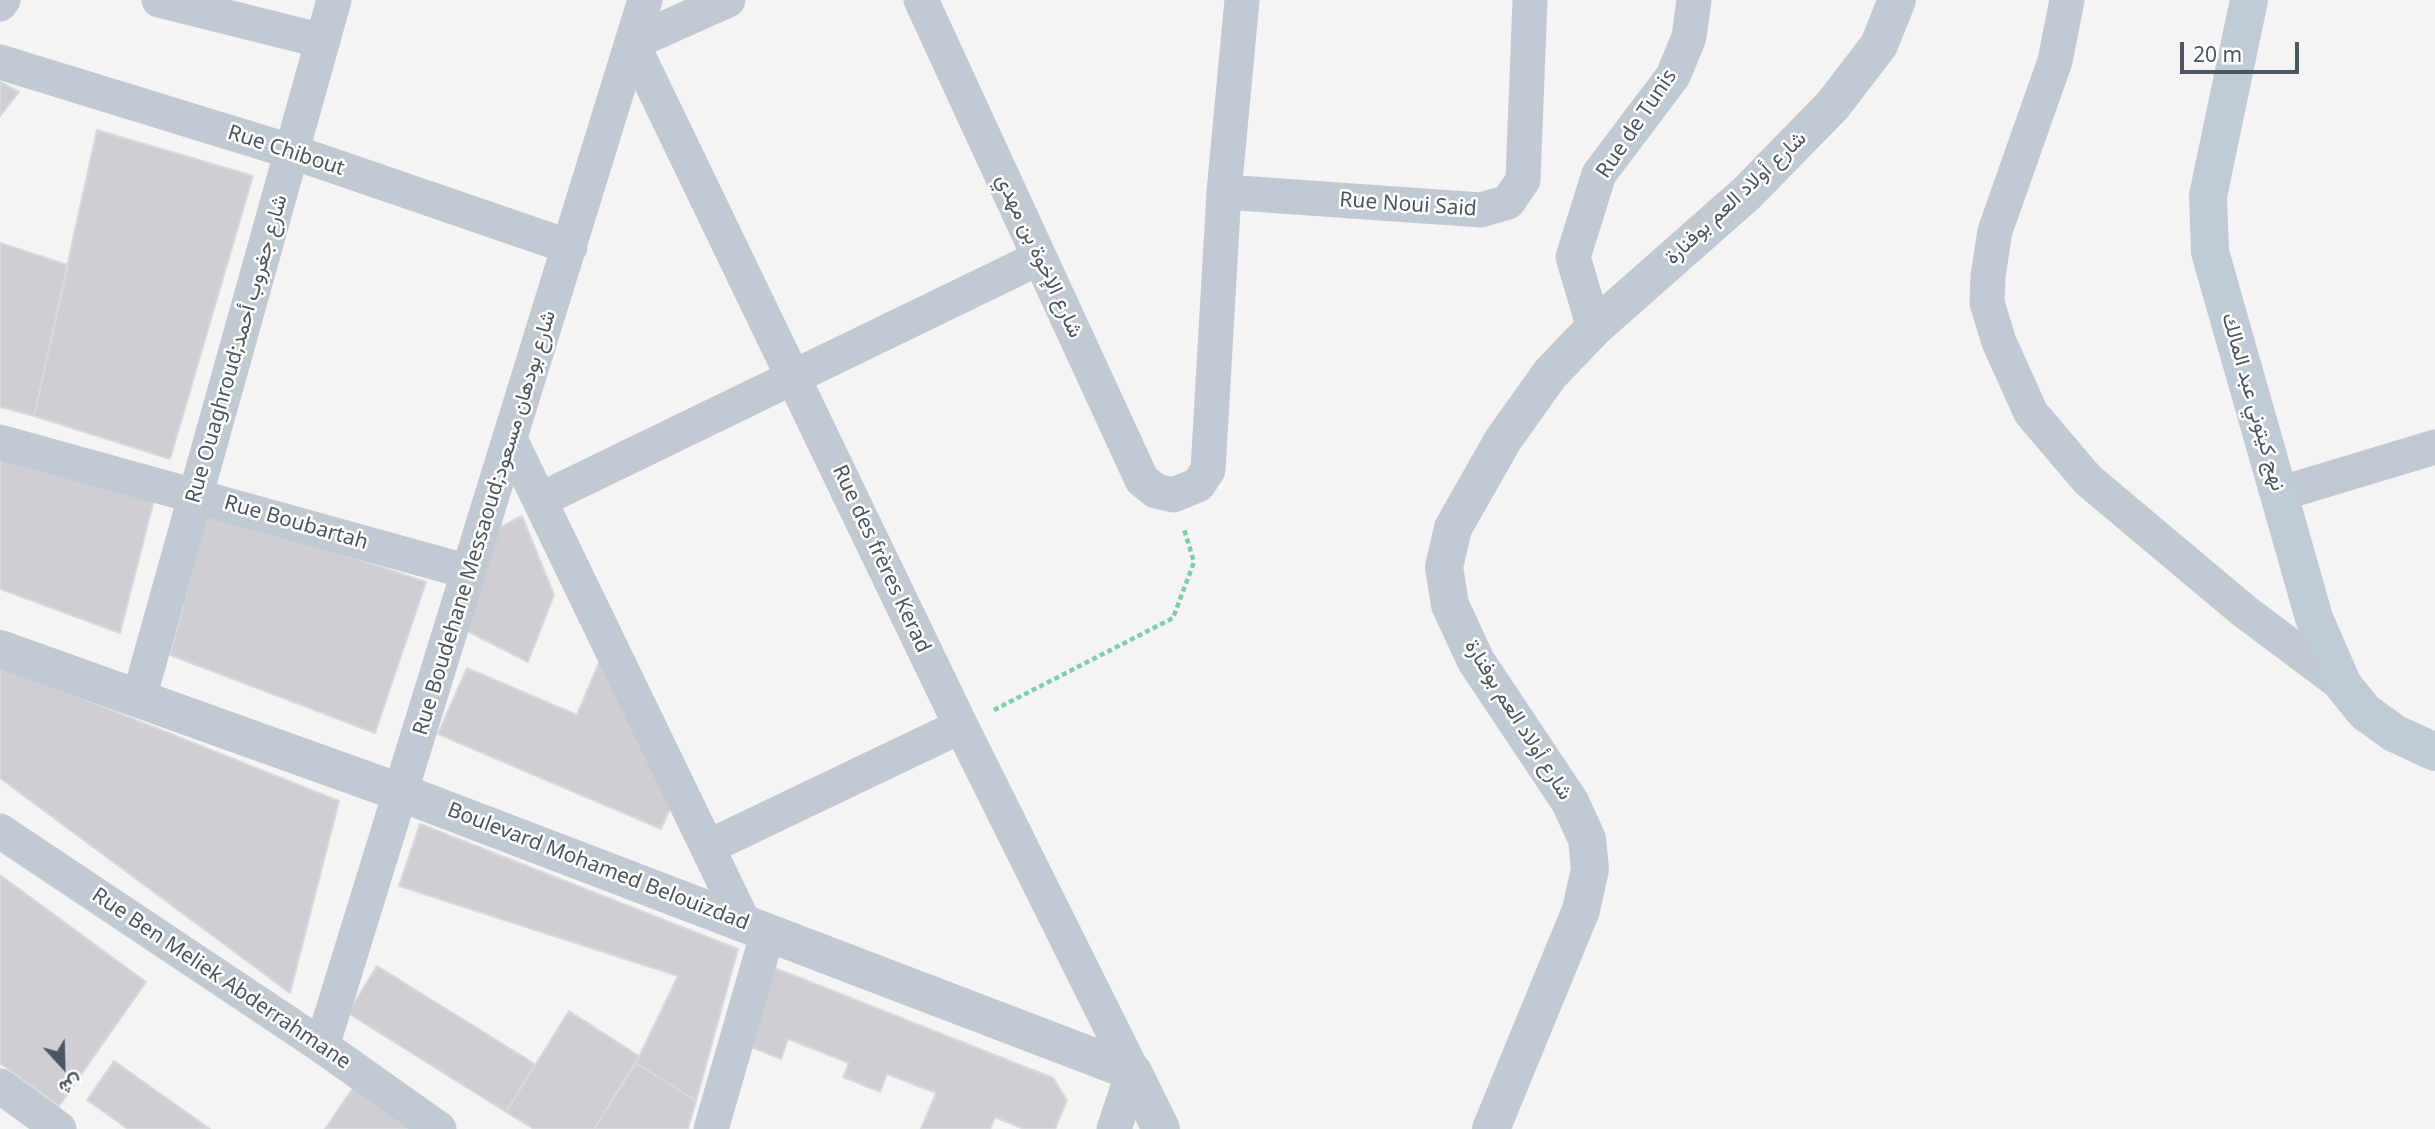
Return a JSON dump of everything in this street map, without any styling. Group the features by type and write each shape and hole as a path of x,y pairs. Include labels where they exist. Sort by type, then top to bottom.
{"main road":[{"name":"نهج كيتوني عبد المالك","path":"2249,0 2208,196 2210,252 2315,618 2343,685 2365,712 2393,733 2435,752"}],"street":[{"path":"159,0 323,41"},
{"name":"Rue Ouaghroud;شارع جغروب أحمد","path":"139,698 334,0"},
{"name":"Rue Boudehane Messaoud;شارع بودهان مسعود","path":"322,1045 645,0"},
{"path":"632,43 728,0"},
{"name":"شارع الإخوة بن مهدي","path":"921,0 1142,480 1156,491 1173,495"},
{"name":"Rue Noui Said","path":"1224,192 1481,210 1508,202 1523,180 1530,0"},
{"name":"Rue de Tunis","path":"1594,328 1573,257 1599,174 1673,76 1689,37 1694,0"},
{"name":"شارع أولاد العم بوفنارة","path":"1491,1129 1581,911 1590,869 1587,839 1570,802 1476,661 1450,605 1444,567 1453,528 1503,440 1550,374 1594,328 1747,193 1833,105 1879,45 1897,0"},
{"path":"2067,0 2055,61 1995,231 1987,303 2008,365 2031,413 2088,480 2244,611 2343,685"},
{"path":"1173,495 1198,485 1208,470 1238,6"},
{"name":"Rue des frères Kerad","path":"632,43 961,726 1133,1072"},
{"name":"Rue Chibout","path":"0,61 293,152 570,247"},
{"path":"540,500 1039,258"},
{"path":"510,439 708,847 756,927 711,1129"},
{"name":"Rue Boubartah","path":"0,442 469,572"},
{"path":"2279,494 2435,447"},
{"name":"Boulevard Mohamed Belouizdad","path":"0,649 402,793 1133,1072"},
{"path":"708,847 961,726"},
{"name":"Rue Ben Meliek Abderrahmane","path":"0,831 322,1045 439,1129"},
{"path":"1114,1129 1133,1072"},
{"path":"1133,1072 1161,1129"},
{"path":"0,1086 60,1129"}],"path":[{"path":"961,726 1174,618 1194,562 1173,495"}],"building":[{"path":"0,82 19,92 0,116"},
{"path":"97,130 253,176 170,459 34,416"},
{"path":"0,243 68,265 34,416 0,407"},
{"path":"0,453 155,496 120,633 0,589"},
{"path":"208,509 426,582 375,733 170,655"},
{"path":"522,516 554,595 528,662 467,631 495,530"},
{"path":"600,660 675,797 661,829 438,734 467,668 577,715"},
{"path":"0,666 339,801 290,993 0,778"},
{"path":"420,824 738,949 696,1101 636,1063 678,976 399,886"},
{"path":"0,875 146,982 59,1106 0,1063"},
{"path":"377,966 535,1064 506,1112 348,1013"},
{"path":"775,968 1053,1078 1067,1100 1055,1129 1024,1129 995,1117 990,1129 921,1129 936,1093 887,1074 880,1092 843,1077 849,1063 788,1039 781,1059 744,1044"},
{"path":"569,1011 639,1056 594,1129 534,1129 506,1112"},
{"path":"114,1061 210,1129 128,1129 87,1100"},
{"path":"636,1063 696,1101 688,1129 594,1129"},
{"path":"353,1088 414,1129 325,1129"}]}
